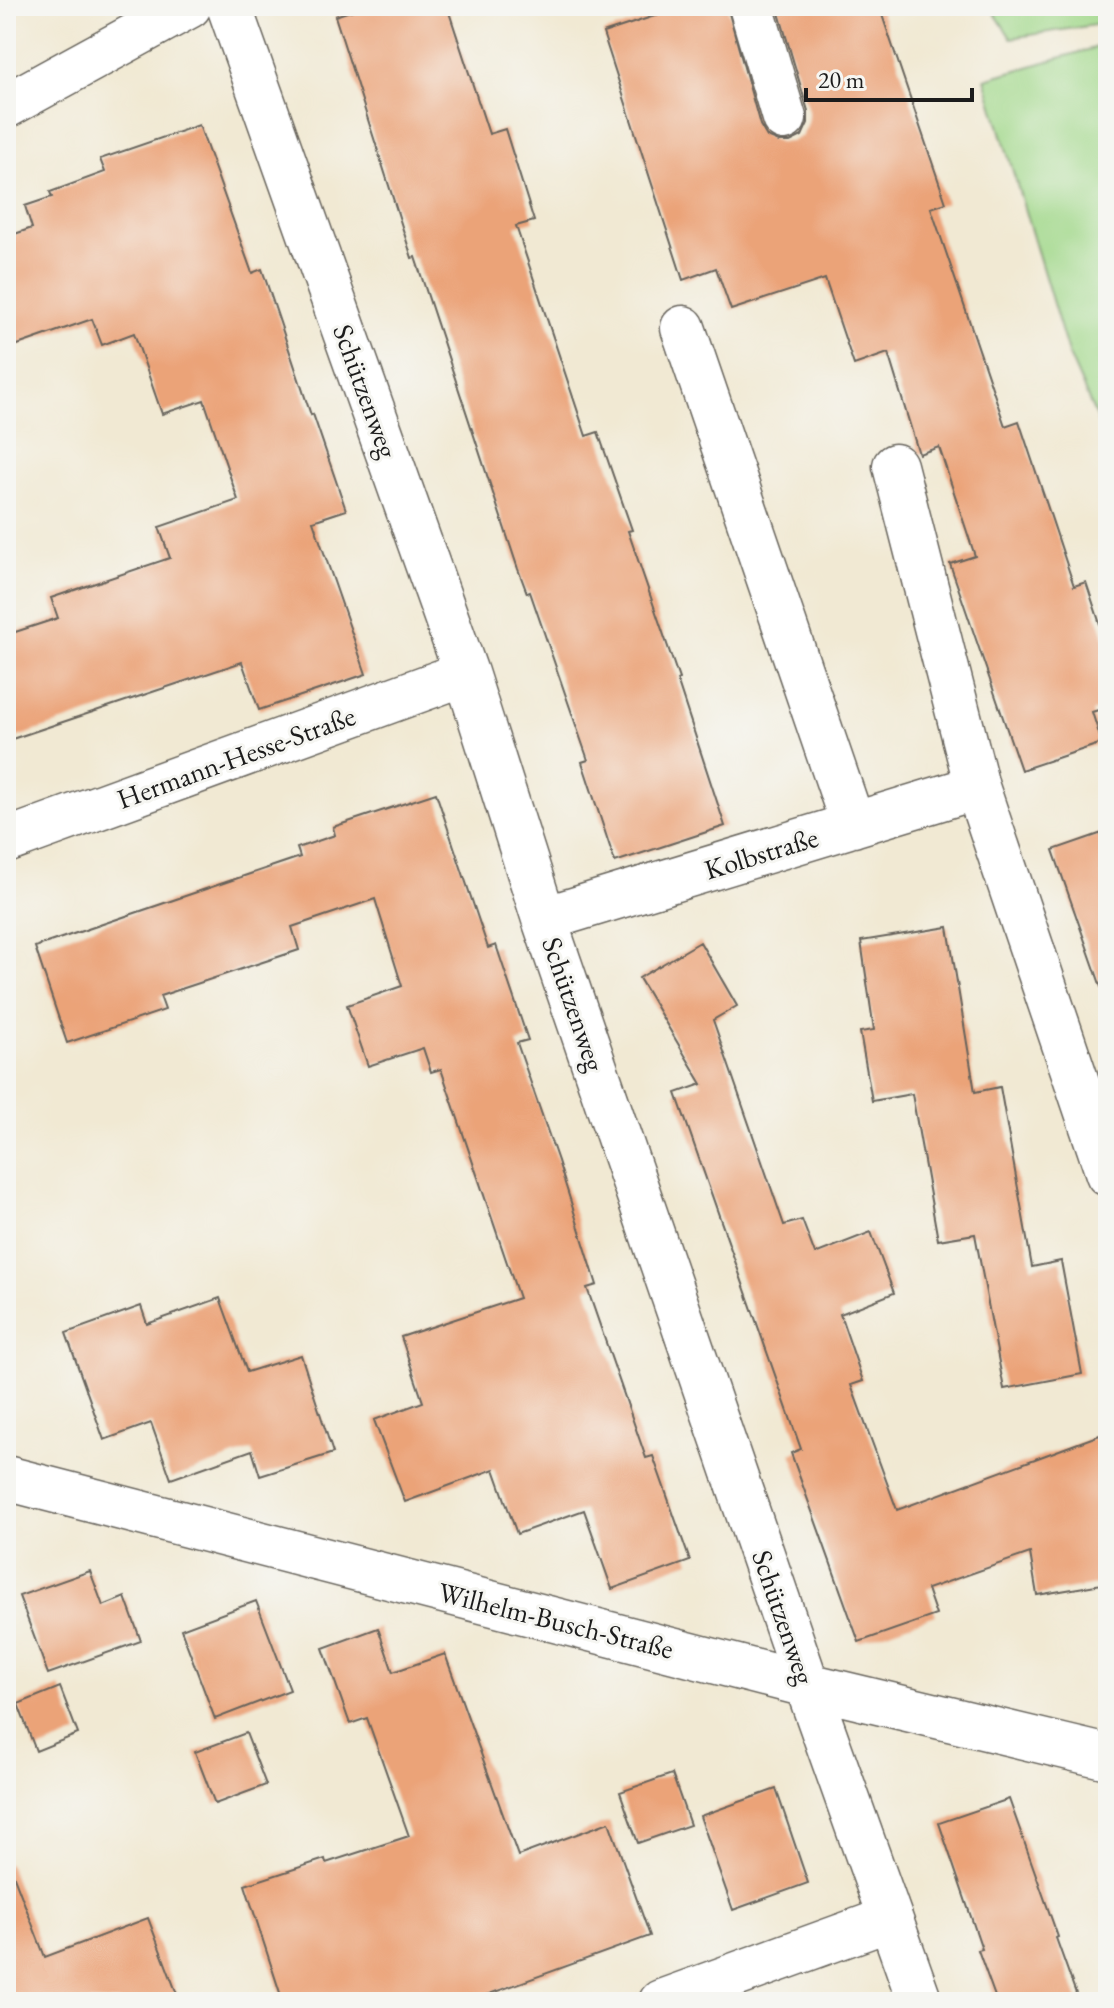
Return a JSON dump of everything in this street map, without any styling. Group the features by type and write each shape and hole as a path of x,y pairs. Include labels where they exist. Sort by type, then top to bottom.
{"street":[{"path":"6,106 189,6"},
{"name":"Schützenweg","path":"229,6 466,673 544,919 807,1685 920,2002"},
{"path":"751,6 784,118"},
{"path":"683,328 853,825"},
{"path":"895,466 977,787 1108,1174"},
{"name":"Hermann-Hesse-Straße","path":"6,841 466,673"},
{"name":"Kolbstraße","path":"544,919 977,787"},
{"name":"Wilhelm-Busch-Straße","path":"6,1478 807,1685 1108,1757"},
{"path":"661,2002 889,1919"}],"green space":[{"path":"990,6 1108,6 1108,23 1011,38"},
{"path":"1108,44 1108,444 1068,353 985,79"}],"building":[{"path":"365,6 447,6 489,134 505,129 534,221 516,226 586,436 598,432 725,826 615,862 582,762 588,760 530,592 527,593 518,569 415,257 412,258 335,16"},
{"path":"685,6 727,6 760,125 767,137 790,142 802,136 808,123 808,111 777,6 879,6 946,203 931,208 1005,426 1019,421 1074,586 1086,582 1108,648 1108,707 1092,712 1102,743 1021,770 950,564 975,556 939,447 919,454 888,353 854,365 825,279 731,310 716,268 683,280 603,33"},
{"path":"199,125 252,273 262,269 346,510 313,521 366,674 259,710 242,662 6,741 6,635 58,618 51,598 170,558 159,527 238,500 204,400 162,414 134,333 102,345 92,319 6,349 6,237 32,228 25,206 52,197 50,192 105,172 100,159"},
{"path":"436,793 488,948 496,945 528,1040 517,1043 597,1285 587,1288 646,1458 653,1456 690,1561 612,1589 584,1510 517,1534 494,1469 405,1502 374,1420 423,1402 401,1337 519,1298 441,1069 431,1072 423,1048 368,1066 347,1005 402,986 375,899 292,927 299,950 160,996 165,1010 67,1043 35,947 300,857 297,848 335,835 333,827"},
{"path":"1108,831 1108,986 1101,987 1053,850"},
{"path":"948,927 975,1092 1000,1087 1032,1267 1061,1261 1082,1374 1004,1389 975,1234 938,1240 912,1094 872,1101 860,1032 874,1030 861,941"},
{"path":"700,942 737,1006 713,1020 784,1225 802,1220 815,1254 871,1232 894,1293 840,1314 863,1381 851,1385 897,1510 1108,1432 1108,1583 1037,1595 1030,1553 927,1589 936,1615 859,1642 791,1453 801,1449 676,1093 702,1084 639,978"},
{"path":"220,1298 247,1372 301,1355 333,1453 260,1476 252,1450 171,1479 151,1423 104,1440 66,1333 141,1306 147,1324"},
{"path":"90,1571 103,1606 125,1597 141,1641 48,1674 19,1596"},
{"path":"256,1601 290,1690 215,1719 181,1629"},
{"path":"378,1628 393,1672 445,1654 518,1856 609,1822 650,1936 467,2002 283,2002 245,1885 409,1836 367,1718 350,1724 323,1648"},
{"path":"60,1687 78,1734 36,1751 18,1704"},
{"path":"246,1733 266,1785 215,1804 195,1752"},
{"path":"672,1774 690,1825 638,1843 620,1792"},
{"path":"776,1789 808,1883 733,1910 700,1816"},
{"path":"1009,1799 1079,2002 997,2002 978,1950 982,1949 939,1823"},
{"path":"6,1864 9,1864 45,1957 148,1918 180,2002 6,2002"}]}
